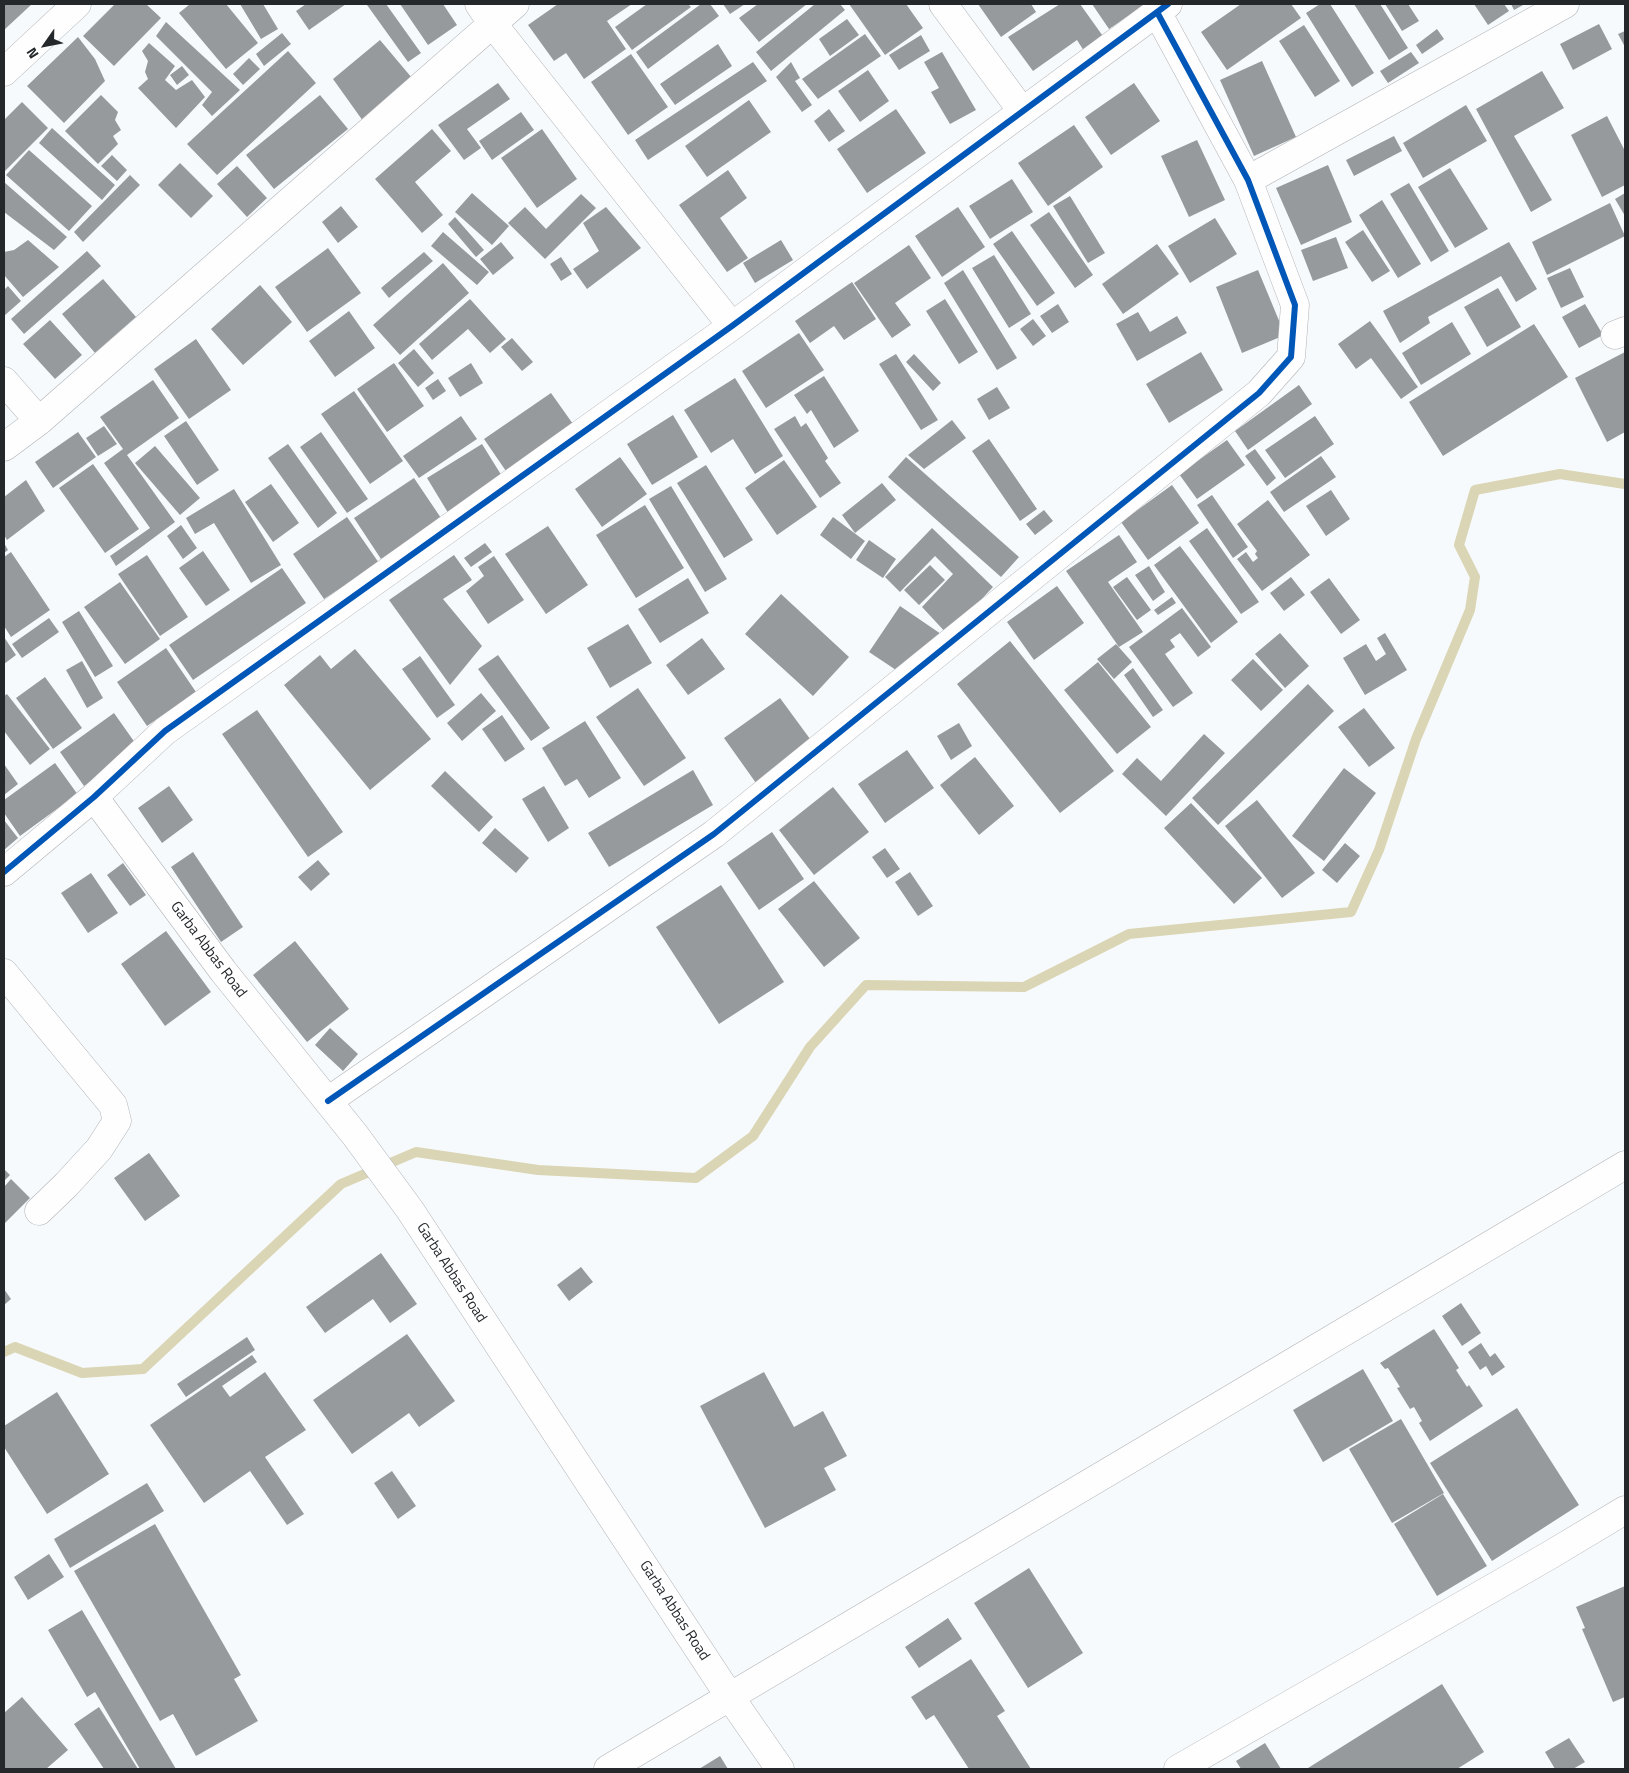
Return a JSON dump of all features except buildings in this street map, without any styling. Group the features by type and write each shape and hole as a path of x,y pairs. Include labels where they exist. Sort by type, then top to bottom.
{"street":[{"path":"4,72 76,4"},
{"path":"4,447 39,421 486,13 515,4"},
{"path":"942,4 1022,111"},
{"path":"1248,180 1565,4"},
{"path":"4,872 94,797 165,731 732,326 1163,8 1248,180 1295,305 1291,357 1259,393 714,834 328,1102"},
{"path":"486,13 732,326"},
{"path":"4,381 39,421"},
{"name":"Garba Abbas Road","path":"94,797 223,971 356,1135 410,1210 730,1697 780,1769"},
{"path":"4,973 113,1105 117,1121 99,1149 39,1211"},
{"path":"608,1769 1625,1165"},
{"path":"1178,1769 1542,1560 1625,1510"}],"waterway":[{"path":"4,1352 15,1347 82,1373 143,1369 341,1184 416,1152 538,1170 696,1178 753,1136 810,1047 866,985 1024,987 1129,934 1351,912 1379,850 1416,739 1470,610 1475,577 1459,545 1475,490 1560,474 1625,484"}],"cycle path":[{"path":"4,872 94,797 165,731 732,326 1168,4"},
{"path":"328,1101 714,834 1259,393 1291,357 1295,305 1248,180 1157,12"}]}
